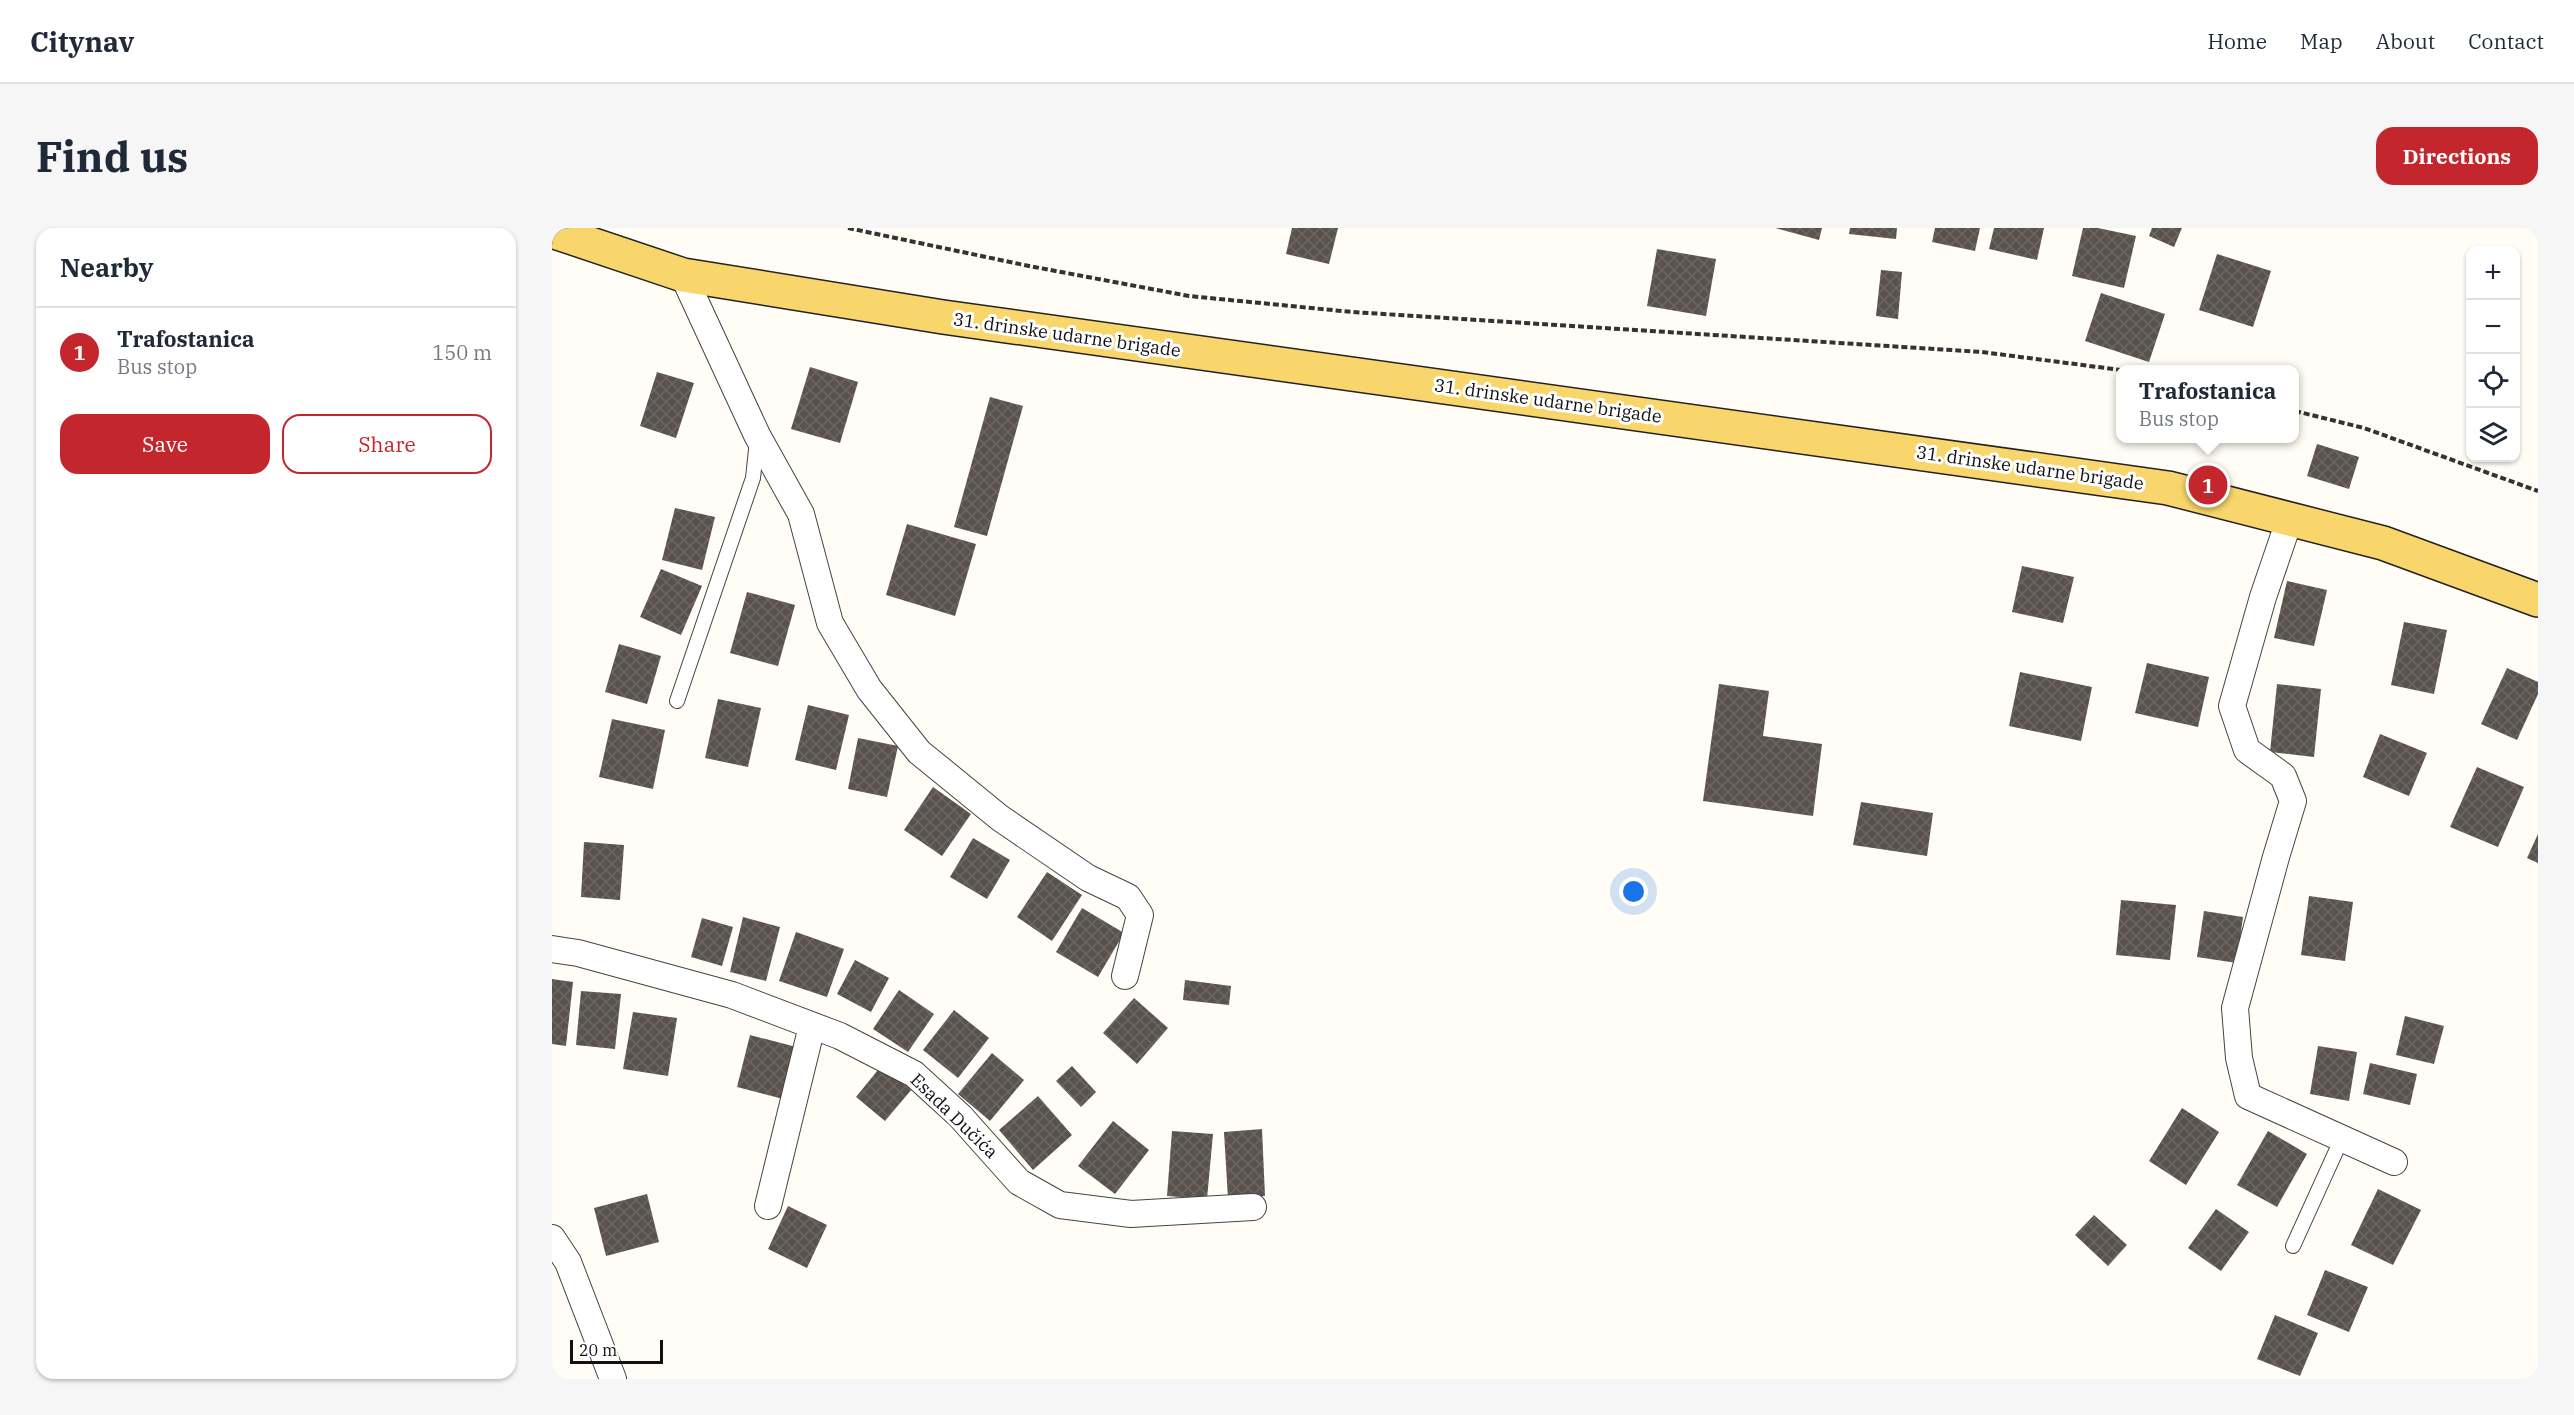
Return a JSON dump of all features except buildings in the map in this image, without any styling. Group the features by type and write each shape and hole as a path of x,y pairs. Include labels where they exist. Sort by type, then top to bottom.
{"main road":[{"name":"31. drinske udarne brigade","path":"552,231 683,274 943,317 2156,486 2383,543 2538,600"}],"street":[{"path":"596,228 638,261"},
{"path":"683,274 757,435 801,514 830,624 869,689 920,752 991,810 1088,878 1128,897 1140,915 1125,976"},
{"path":"2290,518 2263,597 2232,706 2247,750 2283,776 2293,801 2235,1008 2240,1058 2248,1096 2394,1162"},
{"name":"Esada Dučića","path":"552,950 578,953 732,995 840,1036 914,1074 960,1116 1019,1182 1060,1205 1131,1214 1253,1207"},
{"path":"768,1206 812,1026"},
{"path":"552,1238 568,1262 614,1379"}],"lane":[{"path":"677,701 753,478 757,435"},
{"path":"2293,1246 2342,1138"}],"path":[{"path":"848,228 1029,266 1189,296 1352,312 1982,352 2116,369"},
{"path":"2299,412 2364,428 2538,491"}],"place":[{"name":"Trafostanica","path":"2208,485"}]}
